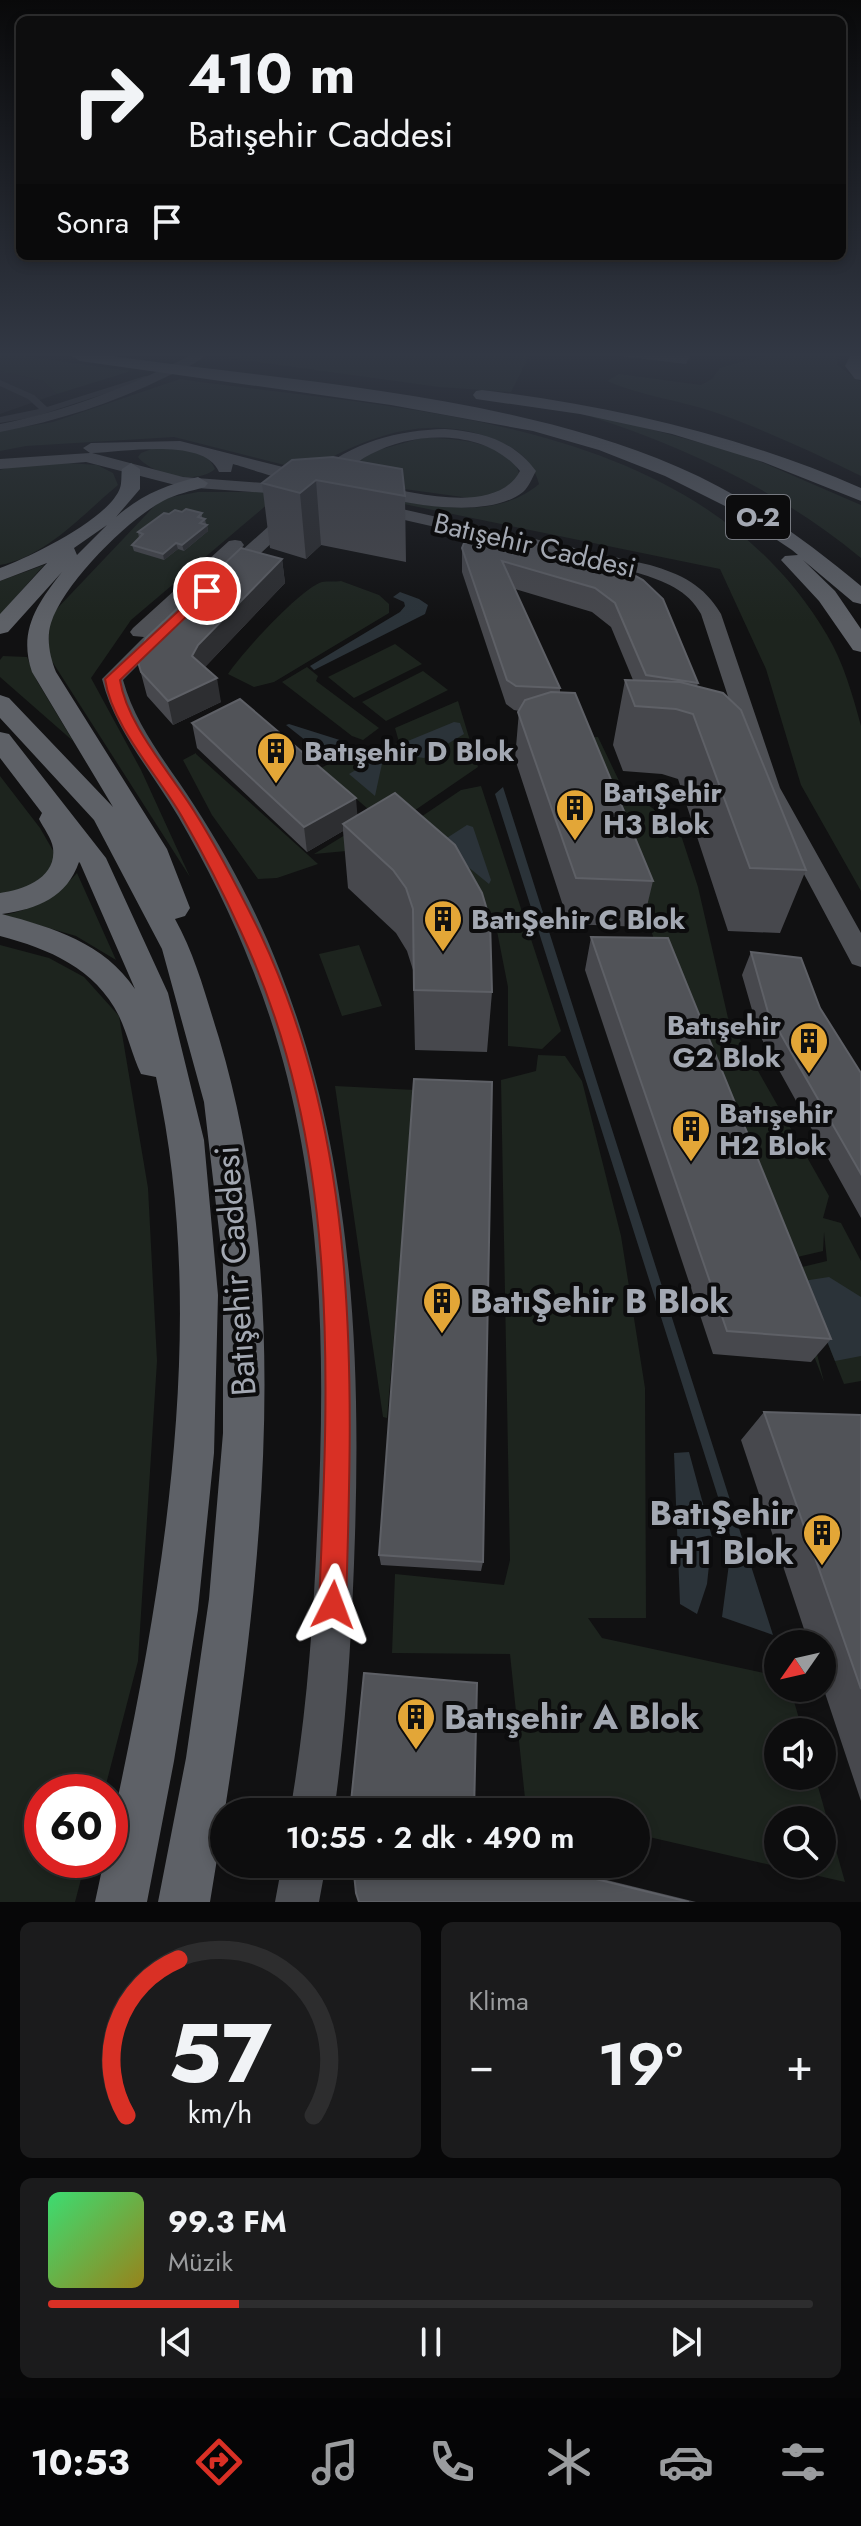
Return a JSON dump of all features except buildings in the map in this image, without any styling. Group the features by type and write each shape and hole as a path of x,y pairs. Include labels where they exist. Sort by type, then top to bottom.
{"highway":[{"name":"O-2","path":"600,445 707,487 761,519 819,560 861,597"},
{"name":"O-2","path":"650,445 712,471 815,533"},
{"path":"730,445 789,464 861,495"},
{"path":"641,459 716,502 768,539 827,596 861,645"},
{"path":"0,627 130,489 128,468"},
{"path":"0,647 50,591 146,502 167,492 200,484"},
{"path":"0,575 54,553 99,519"},
{"path":"77,569 41,619 37,636 38,657 161,866 177,917 180,958"},
{"name":"Batışehir Caddesi","path":"0,703 56,756 100,809 146,884 180,958 208,1046 229,1146 241,1259 244,1373 234,1583 216,1722 184,1902"},
{"path":"0,904 31,898 53,885 62,874 67,859 67,847 9,749"},
{"name":"Batışehir Caddesi","path":"9,749 80,837 110,890 144,963 173,1066 190,1167 196,1250 197,1348 189,1507 157,1735 121,1902"},
{"path":"0,925 55,941 77,951 112,979 137,1018 175,1133 190,1167"}],"main road":[{"path":"0,455 43,450 176,445 264,470 349,487 475,503 518,490 526,480 528,471 512,452 496,445"},
{"path":"323,476 378,445"},
{"path":"128,468 129,455 142,447"},
{"path":"200,484 225,470 225,463 218,455"},
{"path":"0,464 86,457 161,478 200,484 287,489 317,502 286,520 112,679"},
{"path":"293,497 144,627 129,643 112,679 115,697 126,718 189,815 251,934 294,1041 315,1126 330,1212 339,1396 333,1605 313,1798"},
{"name":"Batışehir Caddesi","path":"345,507 360,505 554,548 661,574 695,591 705,601 711,614 769,788 861,957"},
{"path":"297,1902 301,1878"}],"street":[{"path":"293,497 323,476"}],"shaded area":[{"path":"0,445 46,445 26,446 0,451"},
{"path":"205,445 360,445 308,471"},
{"path":"398,445 482,445 507,456 516,466 520,478 514,487 477,499 331,479 375,451"},
{"path":"505,445 565,445 624,465 702,506 771,562 833,645 861,726 861,891 801,785 766,669 720,569 360,495 452,508 499,504 520,497 539,484 533,468 517,451"},
{"path":"668,445 708,445 745,455 861,505 861,558 767,493"},
{"path":"795,445 861,445 861,476"},
{"path":"154,448 197,453 211,462 215,469 207,474 187,477 164,473 138,457"},
{"path":"17,465 97,465 113,473 118,485 48,544 0,565 0,470"},
{"path":"198,492 282,492 131,620 91,678 141,770 190,877 48,655 50,616 161,499"},
{"path":"44,565 0,615 0,581"},
{"path":"341,581 379,595 389,604 389,613 274,682 254,687 228,674 257,638 300,596 322,582"},
{"path":"400,592 428,605 425,614 314,670 310,666 400,612 405,606 404,602 393,597"},
{"path":"395,644 422,664 354,698 328,677"},
{"path":"3,656 27,657 37,681 73,741 0,677 0,660"},
{"path":"307,667 318,676 316,681 379,728 363,740 352,736 282,682"},
{"path":"423,671 448,690 386,721 362,702"},
{"path":"458,701 478,767 357,850 314,854 376,816 321,768 355,750 367,758 399,742 395,728"},
{"path":"454,722 460,723 464,734 424,758 417,757 403,743"},
{"path":"286,725 348,745 324,755"},
{"path":"598,737 622,787 678,826 698,887 728,1018 829,1196 823,1218 841,1223 861,1261 861,1381 844,1384 798,1268 827,1261 824,1232 823,1251 793,1258 824,1382 577,738"},
{"path":"196,753 318,864 277,878 258,879 212,815 183,760"},
{"path":"379,756 383,759 375,796 349,774"},
{"path":"0,776 40,828 55,854 42,879 28,887 0,894"},
{"path":"481,786 561,1031 542,1049 508,1046 508,987 496,926 415,841 351,864 461,790"},
{"path":"503,787 771,1630 764,1632 722,1617 732,1541 495,794"},
{"path":"467,825 473,827 491,880 489,884 439,843"},
{"path":"77,873 116,960 76,936 4,915 44,900"},
{"path":"0,945 49,958 84,977 119,1016 148,1188 157,1361 138,1661 109,1774 24,1774 24,1878 81,1878 75,1902 0,1902"},
{"path":"359,945 382,1006 342,1016 319,954"},
{"path":"538,1055 565,1056 582,1081 621,1236 645,1388 646,1618 588,1618 602,1638 764,1673 764,1702 794,1702 799,1718 764,1718 764,1790 819,1790 823,1806 764,1806 764,1863 650,1837 650,1798 525,1798 510,1654 392,1653 395,1574 504,1585 510,1560 501,1080 536,1071"},
{"path":"335,1086 415,1090 387,1418 383,1417"},
{"path":"829,1277 861,1297 861,1356 835,1361 803,1281"},
{"path":"689,1452 712,1537 707,1584 697,1614 680,1604 674,1453"},
{"path":"836,1850 845,1882 828,1878 836,1878"}],"place":[{"name":"Batışehir D Blok","path":"276,785"},
{"name":"BatıŞehir H3 Blok","path":"575,842"},
{"name":"BatıŞehir C Blok","path":"443,953"},
{"name":"Batışehir G2 Blok","path":"809,1075"},
{"name":"Batışehir H2 Blok","path":"691,1163"},
{"name":"BatıŞehir B Blok","path":"442,1335"},
{"name":"BatıŞehir H1 Blok","path":"822,1567"},
{"name":"Batışehir A Blok","path":"416,1751"}],"route":[{"path":"207,591 112,679 115,697 126,718 189,815 251,934 294,1041 315,1126 330,1212 337,1314 338,1508 333,1605"}]}
